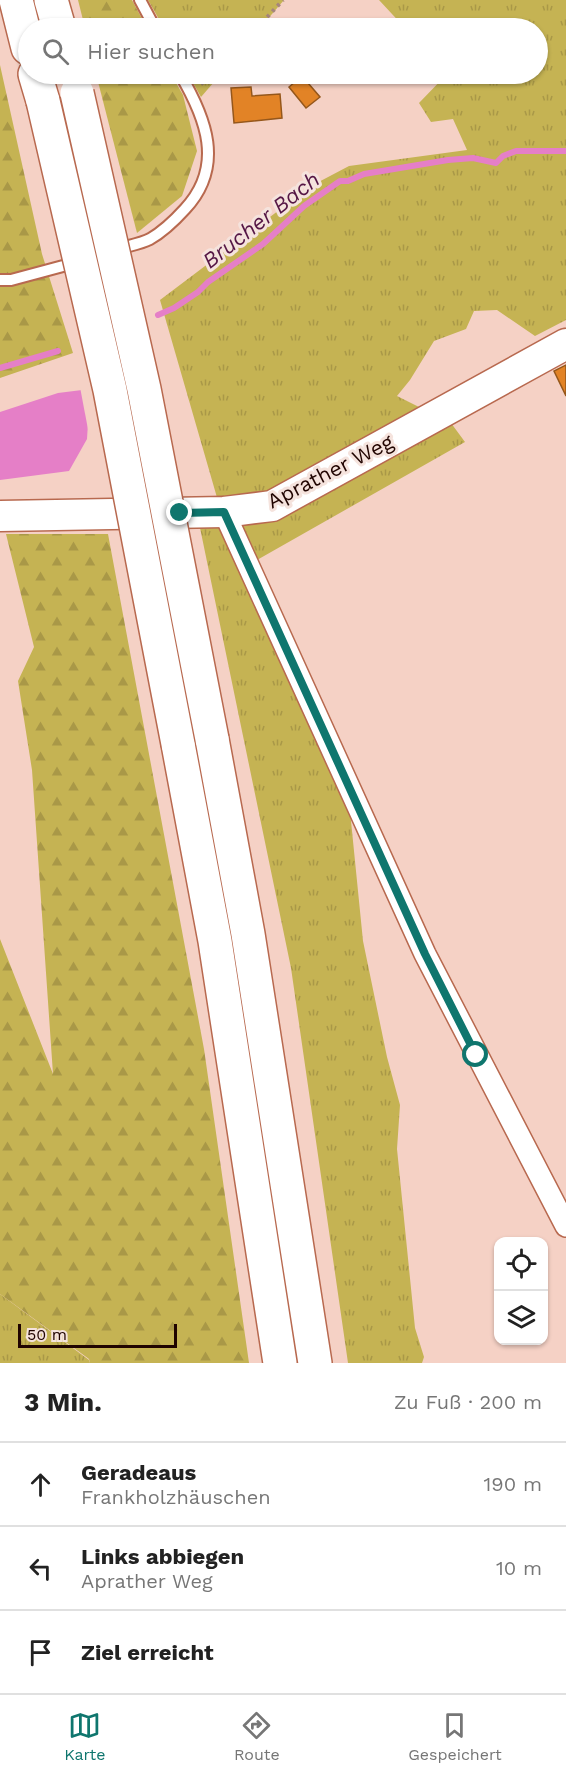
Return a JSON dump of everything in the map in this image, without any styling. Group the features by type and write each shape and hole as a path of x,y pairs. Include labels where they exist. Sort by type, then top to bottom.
{"highway":[{"path":"16,0 20,18"},
{"path":"51,0 56,18"},
{"path":"74,84 144,389 212,739 248,934 315,1363"},
{"path":"39,87 110,390 178,744 215,941 279,1363"}],"street":[{"name":"Aprather Weg","path":"0,516 224,512 272,506 566,344"},
{"path":"224,512 425,954 566,1226"}],"lane":[{"path":"140,0 150,18"},
{"path":"107,253 149,239 174,222 202,188 207,169 208,142 200,111 185,84"},
{"path":"0,280 11,280 86,259"}],"path":[{"path":"266,18 283,0"}],"green space":[{"path":"78,0 132,0 142,18 82,18"},
{"path":"148,0 284,0 269,18 158,18"},
{"path":"379,0 566,0 566,320 535,336 497,310 474,311 466,329 434,341 410,380 397,396 451,423 465,442 257,560 349,801 363,941 387,1057 400,1105 397,1149 415,1328 424,1357 422,1363 348,1363 291,968 199,523 218,501 160,300 311,186 349,166 467,150 453,119 431,122 419,103 437,84 548,84 548,18 396,18"},
{"path":"0,65 42,254 73,353 0,378"},
{"path":"99,84 177,84 183,95 197,151 182,196 137,233"},
{"path":"194,84 212,84 201,97"},
{"path":"6,534 108,534 204,1049 249,1363 90,1363 89,1359 0,1294 0,939 53,1074 32,770 18,681 34,647"},
{"path":"0,1294 89,1360 90,1363 0,1363"}],"shaded area":[{"path":"82,390 88,423 87,439 69,471 0,480 0,412 58,393"}],"pier":[{"path":"80,387 91,393 90,440"}],"building":[{"path":"293,84 309,84 320,97 306,108 289,87"},
{"path":"251,87 252,96 280,94 282,118 234,123 231,88"},
{"path":"566,365 566,396 554,371"}],"waterway":[{"name":"Brucher Bach","path":"158,315 174,308 198,292 208,282 263,244 304,206 340,181 348,181 364,174 448,160 473,158 496,163 503,156 516,151 566,151"},
{"name":"Brucher Bach","path":"0,368 58,351"}],"route":[{"path":"180,513 224,512 425,954 476,1055"}]}
